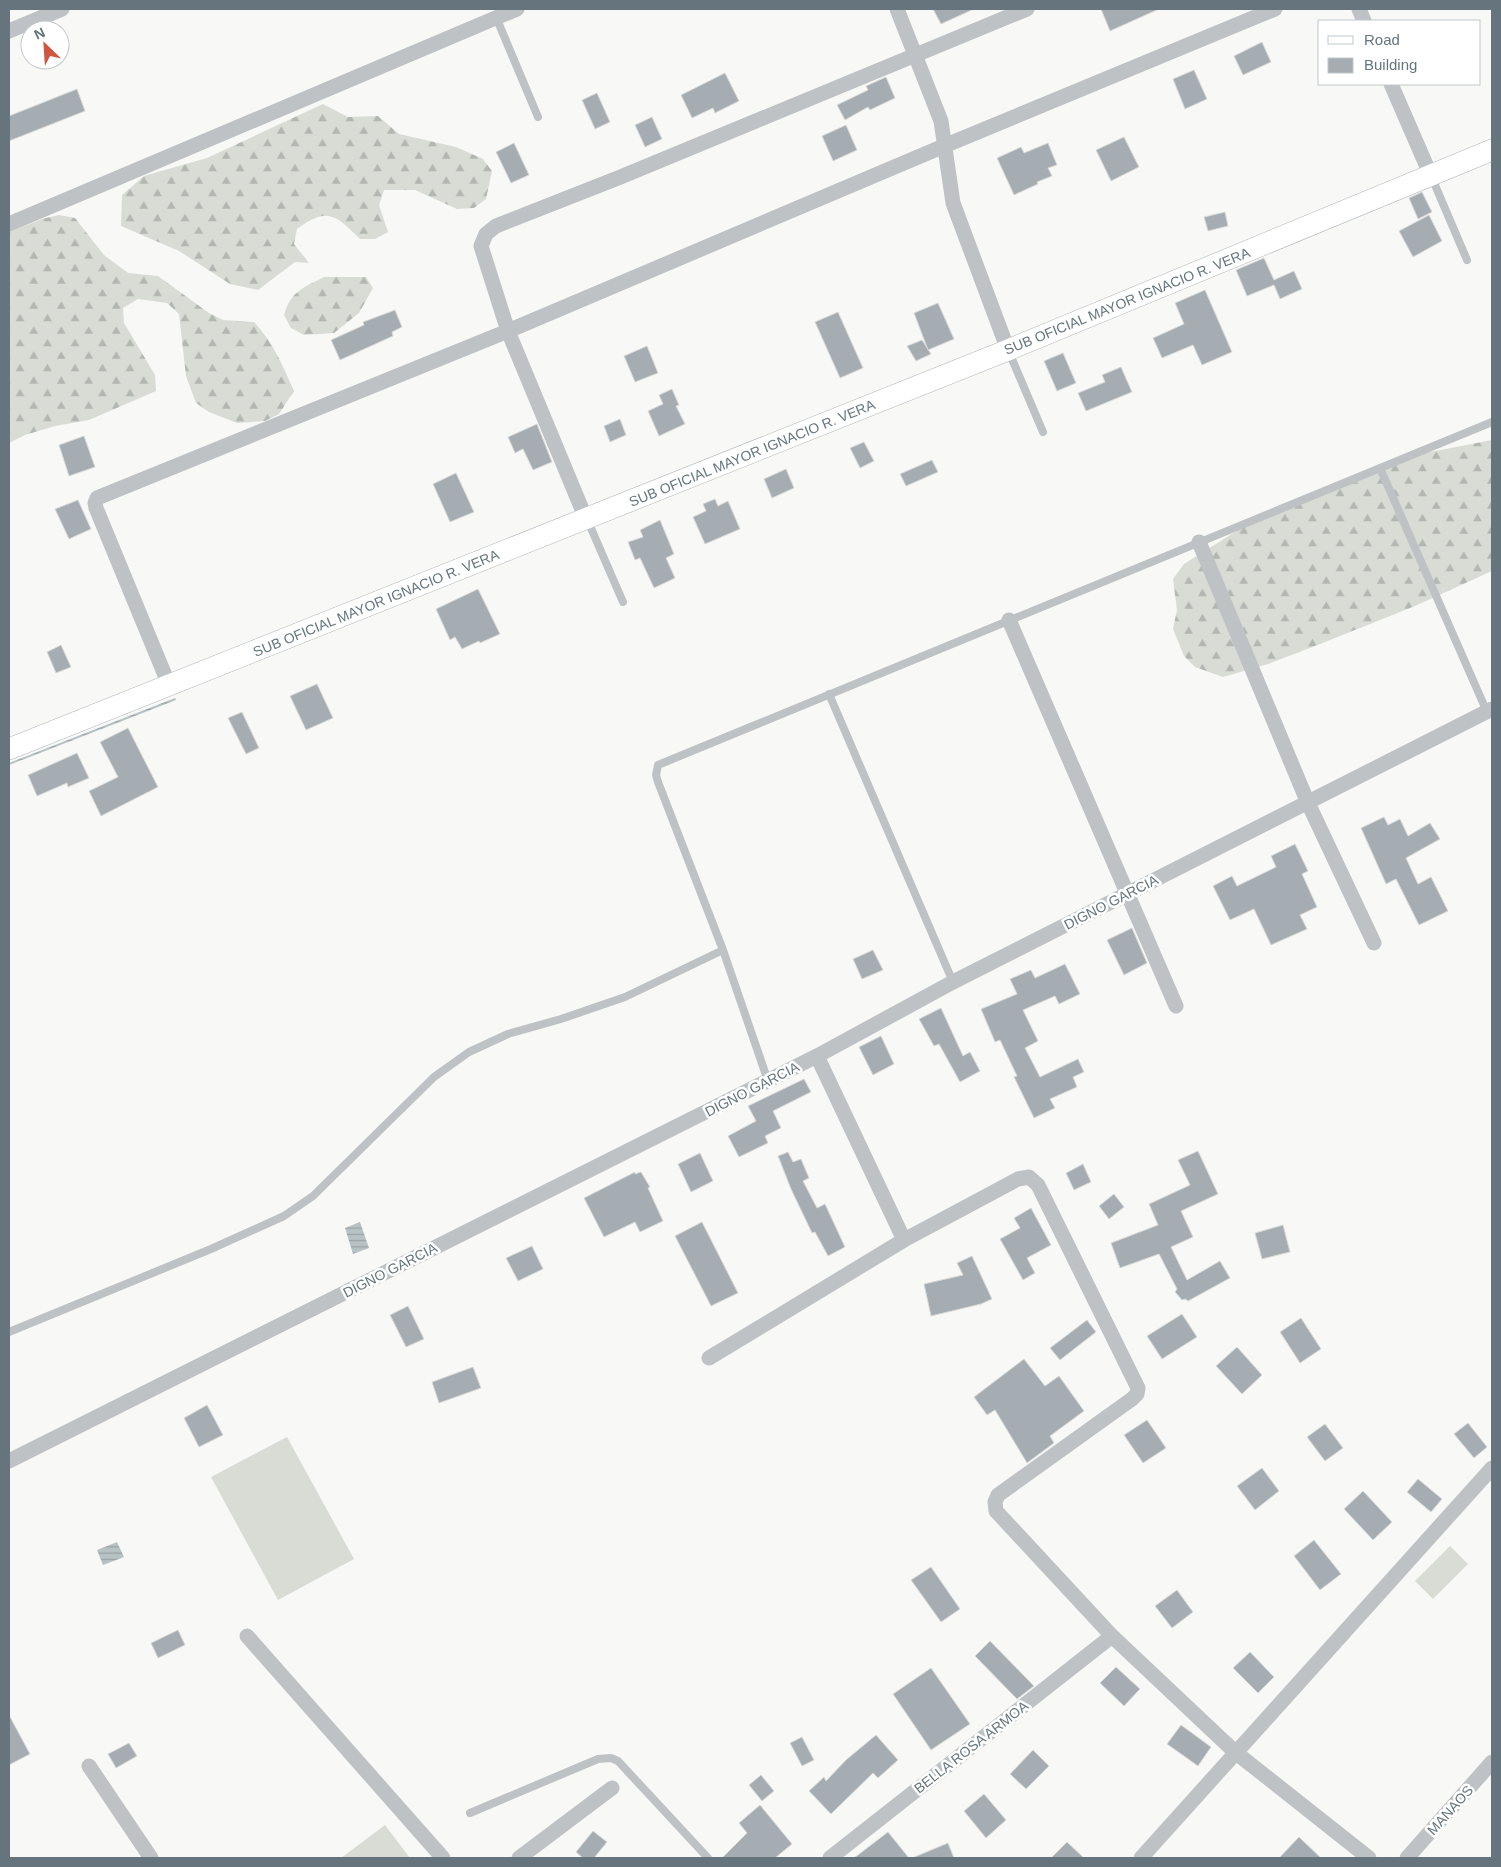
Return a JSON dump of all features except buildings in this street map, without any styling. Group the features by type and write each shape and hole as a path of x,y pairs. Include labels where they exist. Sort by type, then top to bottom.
{"street":[{"path":"9,31 62,9"},
{"path":"9,224 494,13 518,9"},
{"path":"897,9 941,121 952,203 1008,350"},
{"path":"586,518 508,331 481,246 486,234 496,226 618,178 1027,9"},
{"path":"169,685 96,508 95,503 98,498 508,331 944,146 1275,9"},
{"path":"1391,85 1431,176"},
{"name":"SUB OFICIAL MAYOR IGNACIO R. VERA","path":"9,749 1008,350 1492,150"},
{"path":"1199,542 1308,803 1374,943"},
{"path":"1009,620 1176,1006"},
{"name":"DIGNO GARCIA","path":"9,1461 768,1081 953,982 1128,893 1308,803 1491,715"},
{"path":"817,1056 904,1240"},
{"path":"709,1358 904,1240 1018,1179 1029,1177 1038,1185 1138,1388 1137,1394 1132,1399 998,1494 995,1502 996,1510 1112,1636 1235,1752 1369,1858"},
{"path":"1141,1858 1492,1468"},
{"path":"247,1636 443,1858"},
{"name":"BELLA ROSA ARMOA","path":"830,1858 1112,1636"},
{"name":"MANAOS","path":"1407,1858 1492,1762"},
{"path":"89,1766 151,1858"},
{"path":"519,1858 612,1788"}],"lane":[{"path":"494,13 538,116"},
{"path":"1431,176 1467,260"},
{"path":"1008,350 1043,432"},
{"path":"768,1081 723,950 658,782 656,770 658,765 1492,422"},
{"path":"1380,468 1491,715"},
{"path":"586,518 623,602"},
{"path":"829,694 953,982"},
{"path":"9,1332 211,1249 284,1216 313,1196 434,1077 469,1052 508,1034 625,997 723,950"},
{"path":"470,1813 598,1759 611,1758 618,1761 708,1858"}],"green space":[{"path":"323,104 348,117 378,116 399,134 456,147 483,159 492,171 486,199 474,208 457,209 415,190 384,190 379,205 388,232 375,239 360,239 338,219 331,216 317,217 297,229 294,244 309,263 295,262 258,290 230,284 179,251 121,226 122,195 144,176 207,158"},
{"path":"59,215 75,218 104,255 128,273 158,276 209,313 223,320 254,322 282,363 294,391 279,414 265,421 237,423 209,412 196,403 186,376 179,314 167,303 138,299 123,308 124,323 155,375 156,391 89,420 55,426 25,435 9,443 9,232 42,219"},
{"path":"324,277 366,277 373,288 359,313 334,333 304,335 291,328 284,315 294,295"},
{"path":"1492,440 1492,571 1415,606 1315,646 1268,664 1223,677 1195,667 1184,656 1173,629 1177,610 1173,579 1184,564 1251,522 1425,453"},
{"path":"287,1437 354,1559 278,1600 211,1477"},
{"path":"1450,1546 1468,1564 1433,1599 1415,1581"},
{"path":"385,1825 410,1858 341,1858"}],"shaded area":[{"path":"175,698 176,700 9,765 9,763"},
{"path":"360,1222 369,1248 353,1254 345,1228"},
{"path":"117,1542 124,1557 103,1565 97,1550"}]}
